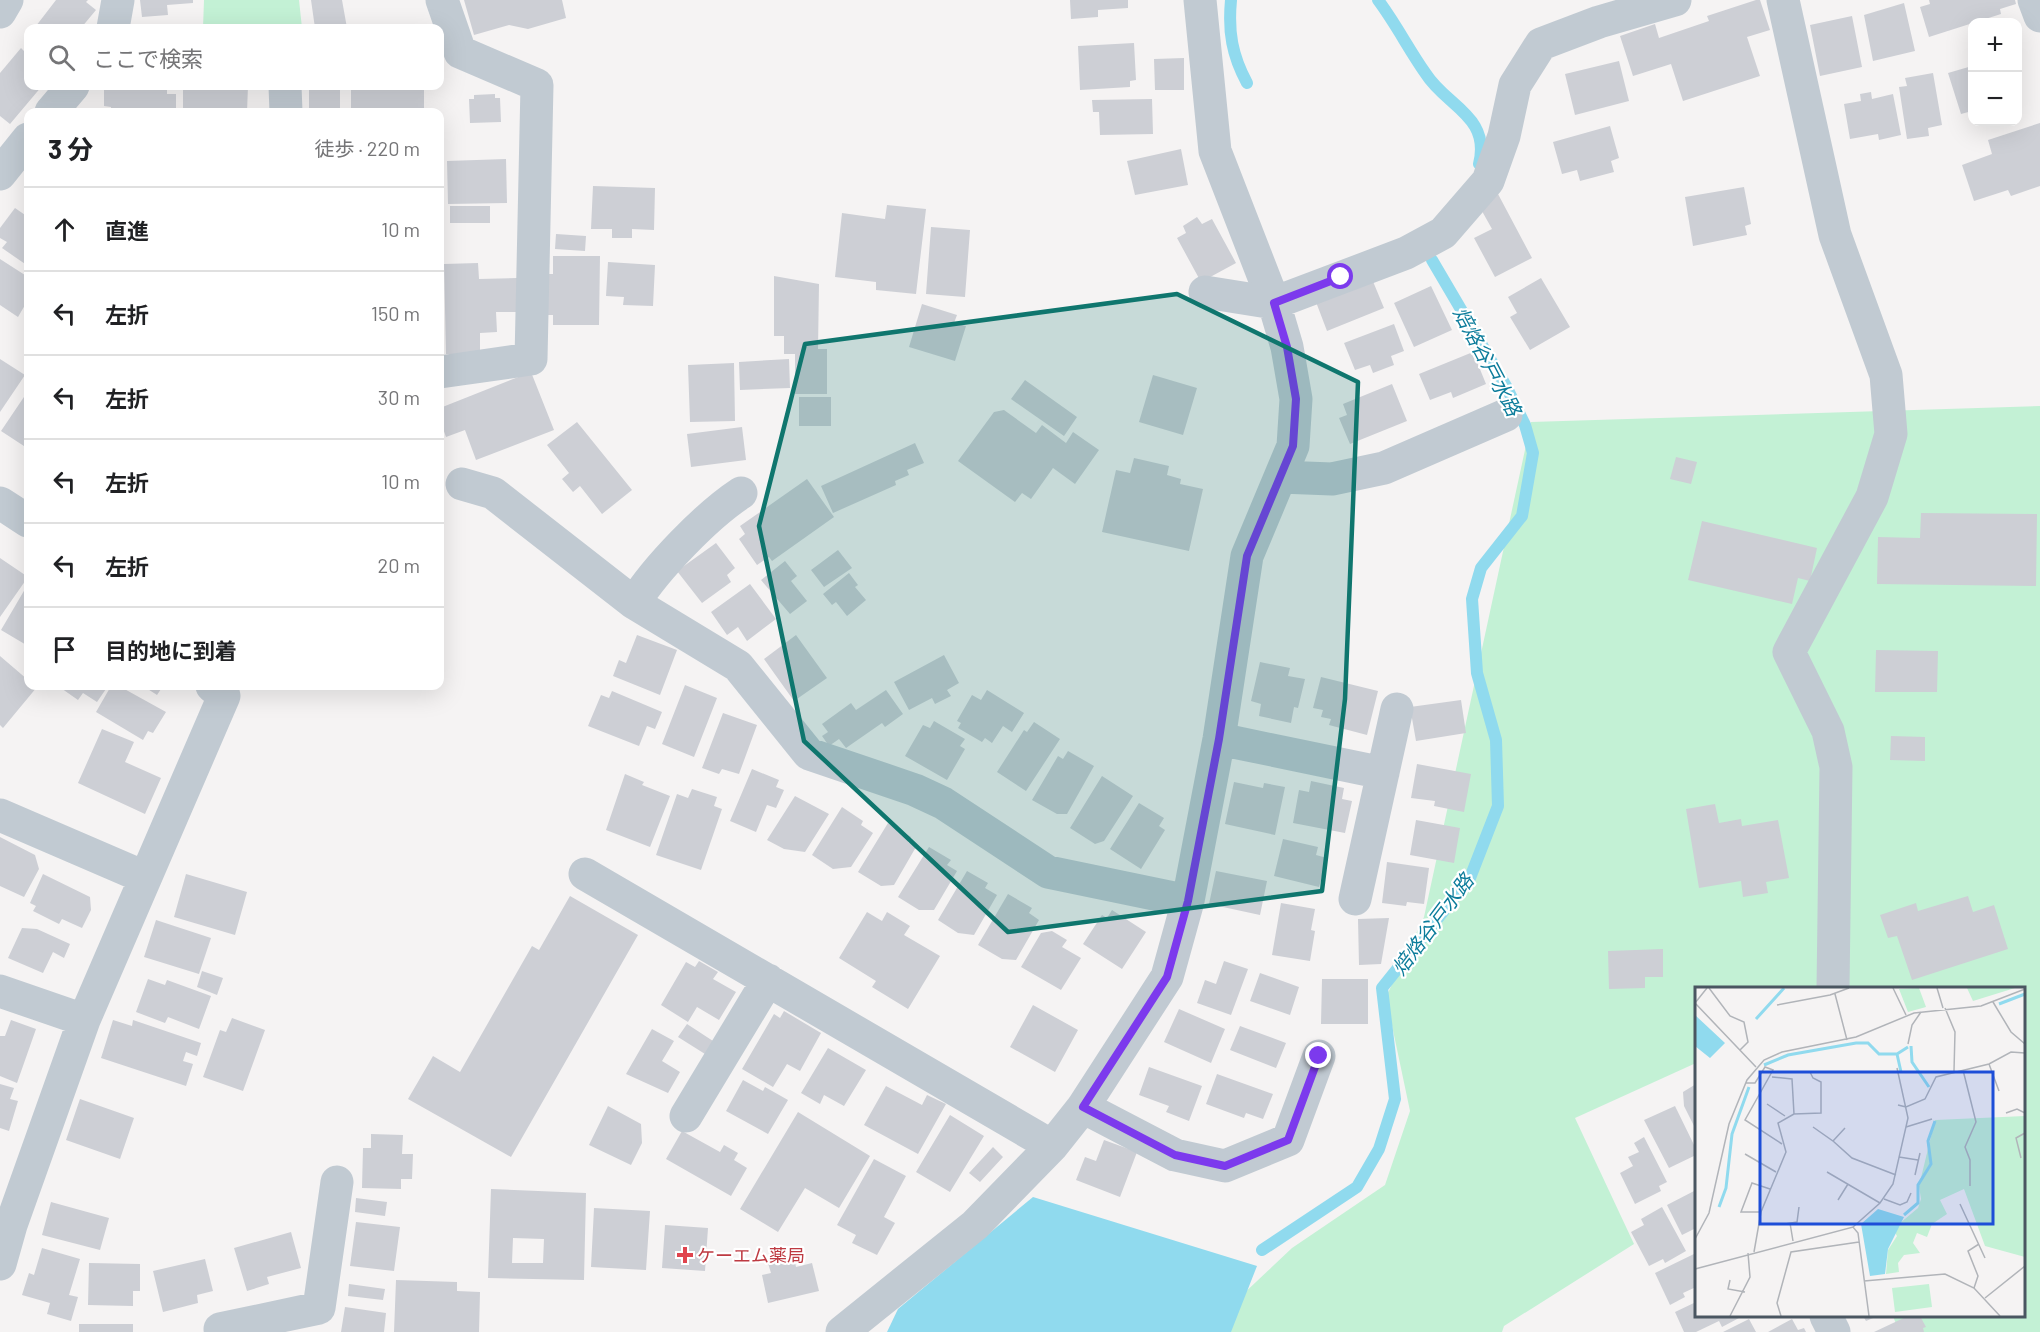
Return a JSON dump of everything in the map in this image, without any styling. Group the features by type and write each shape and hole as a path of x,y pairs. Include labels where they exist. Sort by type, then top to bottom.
{"street":[{"path":"0,12 7,0"},
{"path":"114,24 118,0"},
{"path":"442,0 460,52 537,85 531,359 444,371"},
{"path":"842,1332 975,1225 1052,1146 1083,1107 1167,977 1188,901 1219,739 1247,556 1293,446 1296,399 1287,347 1274,303 1215,151 1200,0"},
{"path":"1205,292 1274,303 1406,253 1443,233 1488,181 1504,136 1515,85 1541,44 1599,22 1675,0"},
{"path":"1783,0 1835,235 1886,375 1891,434 1872,497 1789,652 1828,731 1836,767 1833,987"},
{"path":"2034,0 2040,16"},
{"path":"54,108 70,90"},
{"path":"285,90 286,108"},
{"path":"0,174 24,145"},
{"path":"1280,477 1332,478 1384,468 1506,414"},
{"path":"462,484 493,493 634,603 738,666 809,754 915,790 943,803 1048,872 1188,901"},
{"path":"634,603 646,583 724,504 741,493"},
{"path":"0,503 24,518"},
{"path":"0,1264 6,1225 84,1020 224,696 217,690"},
{"path":"1356,899 1397,709"},
{"path":"1219,739 1383,773"},
{"path":"0,815 144,877"},
{"path":"585,874 1052,1146"},
{"path":"686,1116 768,980"},
{"path":"0,991 84,1020"},
{"path":"1083,1107 1175,1155 1225,1166 1288,1140 1319,1056"},
{"path":"220,1329 261,1326 320,1308 337,1182"},
{"path":"1826,1317 1834,1332"}],"highlighted area":[{"path":"1177,294 1358,382 1345,699 1322,891 1008,932 804,741 759,526 805,344"}],"green space":[{"path":"204,0 299,0 302,24 203,24"},
{"path":"2040,406 2040,1332 1899,1332 1893,1317 2025,1317 2025,987 1695,987 1695,1063 1575,1118 1634,1244 1504,1326 1502,1332 1203,1332 1292,1248 1385,1185 1410,1111 1386,997 1424,917 1531,422"}],"water":[{"path":"1033,1197 1257,1266 1231,1332 887,1332 898,1309"}],"building":[{"path":"56,0 88,0 86,2 96,10 84,24 38,24"},
{"path":"140,0 193,0 193,3 167,5 168,15 142,17"},
{"path":"311,0 342,0 346,24 314,24"},
{"path":"464,0 562,0 566,18 528,29 509,25 474,35"},
{"path":"1070,0 1128,0 1128,8 1098,10 1098,17 1071,19"},
{"path":"1760,0 1770,30 1747,37 1760,76 1683,101 1671,64 1633,76 1620,36 1655,24 1659,38 1709,21 1707,16"},
{"path":"1929,0 2015,0 2016,4 2000,9 2001,14 1988,18 1968,18 1968,25 1929,37 1920,7 1930,4"},
{"path":"1904,3 1915,51 1873,61 1864,15"},
{"path":"1852,16 1862,67 1820,76 1810,25"},
{"path":"1134,43 1136,80 1130,81 1130,87 1080,90 1078,46"},
{"path":"21,48 24,51 24,90 39,90 10,124 0,116 0,73"},
{"path":"1184,58 1184,90 1155,90 1154,59"},
{"path":"1619,61 1629,101 1575,115 1565,74"},
{"path":"1968,67 1968,112 1961,114 1948,73"},
{"path":"1933,73 1942,125 1928,128 1929,136 1907,139 1899,87 1907,86 1905,78"},
{"path":"104,90 167,90 167,94 176,94 176,108 111,108 104,106"},
{"path":"183,90 248,90 247,108 183,108"},
{"path":"309,90 340,90 340,108 309,108"},
{"path":"351,90 424,90 424,108 351,108"},
{"path":"1871,92 1872,99 1893,94 1901,135 1879,140 1878,134 1850,139 1844,104 1861,101 1860,94"},
{"path":"495,94 495,98 500,98 501,122 470,123 469,99 474,99 474,95"},
{"path":"1152,99 1153,134 1100,135 1099,112 1093,112 1092,100"},
{"path":"2040,123 2040,186 2011,196 2008,190 1974,201 1962,165 1992,154 1988,140"},
{"path":"1610,126 1619,158 1611,161 1614,172 1580,181 1577,170 1562,174 1553,142"},
{"path":"1181,149 1188,185 1135,195 1127,161"},
{"path":"506,159 507,203 448,204 447,161"},
{"path":"593,186 655,188 654,230 632,229 632,238 612,238 612,229 591,229"},
{"path":"1744,187 1751,224 1745,226 1747,235 1693,246 1685,197"},
{"path":"1498,194 1532,258 1495,277 1474,238 1492,229 1478,204"},
{"path":"887,205 926,209 916,294 876,290 876,282 835,277 842,213 885,219"},
{"path":"450,206 490,206 490,223 450,223"},
{"path":"15,208 24,214 24,263 2,248 7,242 0,238 0,228"},
{"path":"1197,217 1202,224 1212,219 1236,263 1201,282 1177,238 1186,233 1183,226"},
{"path":"931,227 970,230 965,297 926,294"},
{"path":"556,234 586,236 585,251 555,249"},
{"path":"553,256 600,256 599,325 553,325 553,315 546,315 547,274 553,274"},
{"path":"0,259 24,274 24,307 18,317 0,305"},
{"path":"608,262 655,265 653,306 623,305 624,297 606,296"},
{"path":"478,263 479,279 517,278 517,312 496,312 497,332 480,333 480,354 446,354 444,264"},
{"path":"774,276 819,284 818,349 827,349 827,394 795,394 795,354 784,354 784,336 774,336"},
{"path":"1541,278 1570,327 1530,350 1510,317 1517,313 1508,297"},
{"path":"1372,279 1384,308 1327,331 1316,302"},
{"path":"1431,286 1452,330 1414,347 1394,303"},
{"path":"922,304 957,315 954,323 966,326 955,361 909,347"},
{"path":"1394,324 1404,351 1391,356 1394,365 1373,373 1370,365 1355,370 1344,343"},
{"path":"1473,352 1486,384 1453,398 1451,392 1430,400 1419,374"},
{"path":"0,359 24,376 0,412"},
{"path":"789,359 790,388 740,390 739,362"},
{"path":"734,363 735,421 690,422 688,365"},
{"path":"531,372 554,430 476,460 465,430 446,437 444,406"},
{"path":"1153,375 1197,388 1183,435 1139,422"},
{"path":"1025,380 1077,417 1064,436 1011,399"},
{"path":"1392,384 1407,421 1350,444 1339,418 1347,415 1343,404"},
{"path":"24,397 24,446 1,431"},
{"path":"799,397 831,397 831,426 799,426"},
{"path":"1004,410 1036,433 1042,425 1066,443 1073,432 1099,450 1075,484 1053,468 1031,499 1022,493 1015,502 958,461 994,412"},
{"path":"577,422 632,490 602,514 580,486 573,492 562,479 569,473 547,445"},
{"path":"742,427 746,460 691,467 687,434"},
{"path":"915,443 924,463 907,470 909,475 895,481 896,485 833,513 821,486"},
{"path":"1676,457 1697,462 1691,484 1670,479"},
{"path":"1134,458 1169,466 1167,475 1181,479 1180,484 1203,489 1189,551 1102,532 1116,470 1130,473"},
{"path":"807,479 834,517 772,561 769,557 757,565 739,539 745,534 740,526"},
{"path":"1921,513 2037,514 2036,586 1877,584 1878,537 1920,538"},
{"path":"1702,521 1817,548 1810,581 1798,578 1792,604 1688,580"},
{"path":"716,543 735,568 727,575 731,582 702,603 677,571"},
{"path":"838,550 852,568 824,587 811,570"},
{"path":"0,558 24,574 24,583 0,617"},
{"path":"785,561 797,576 791,581 807,601 790,614 761,580"},
{"path":"849,573 858,585 855,587 866,600 847,616 836,602 832,605 823,594"},
{"path":"750,584 776,619 747,641 738,627 727,635 711,612"},
{"path":"24,591 24,644 1,630"},
{"path":"637,635 677,650 660,695 613,676 619,660 626,663"},
{"path":"796,635 827,678 794,701 764,659"},
{"path":"1876,650 1938,651 1937,692 1875,692"},
{"path":"944,655 959,683 947,690 951,696 935,704 932,698 909,710 894,682"},
{"path":"0,656 24,677 24,690 35,690 3,728 0,725"},
{"path":"1260,662 1290,668 1288,676 1305,679 1298,708 1294,707 1291,723 1259,716 1261,704 1251,701"},
{"path":"1321,677 1378,691 1367,735 1329,725 1331,719 1321,717 1323,710 1313,708"},
{"path":"685,685 717,698 694,757 662,744"},
{"path":"64,690 105,690 97,702 83,693 78,700"},
{"path":"109,690 126,690 166,712 153,733 148,731 143,740 96,712"},
{"path":"149,690 160,690 157,695"},
{"path":"886,690 903,714 885,727 882,723 846,748 839,739 829,746 822,736 828,732 822,724 851,703 856,710"},
{"path":"987,690 1024,713 1012,732 1003,726 992,743 985,738 982,742 958,728 961,723 957,721 972,695 981,700"},
{"path":"612,691 662,712 655,729 647,726 639,746 588,726 601,695 609,698"},
{"path":"1461,700 1466,733 1416,741 1410,707"},
{"path":"723,713 757,725 739,774 722,769 719,774 702,768"},
{"path":"934,721 965,739 960,746 965,749 947,780 905,756 923,725 930,728"},
{"path":"1034,722 1060,739 1026,791 997,772 1024,730 1027,732"},
{"path":"102,729 134,742 125,762 161,778 145,814 78,783"},
{"path":"1891,736 1925,737 1925,761 1890,760"},
{"path":"1068,751 1094,766 1067,814 1057,814 1032,800 1058,756 1063,759"},
{"path":"1417,764 1471,774 1464,812 1434,806 1435,801 1411,798"},
{"path":"752,769 779,780 776,787 784,790 776,808 767,805 756,832 730,821"},
{"path":"625,774 644,782 642,785 670,796 650,847 606,830"},
{"path":"1102,776 1133,796 1104,841 1095,844 1070,828"},
{"path":"1311,781 1344,788 1342,799 1352,801 1345,833 1293,823 1299,790 1309,792"},
{"path":"1234,782 1263,788 1264,783 1285,787 1275,835 1225,824"},
{"path":"692,789 717,797 714,806 722,809 701,870 656,855 677,794 688,798"},
{"path":"795,796 829,814 805,852 784,849 767,840"},
{"path":"1139,803 1164,818 1159,826 1165,830 1141,869 1110,849"},
{"path":"1715,804 1719,823 1741,819 1742,826 1778,820 1789,878 1766,882 1768,893 1743,897 1741,881 1699,888 1686,809"},
{"path":"842,807 863,821 861,825 873,833 851,867 833,869 812,855"},
{"path":"1416,820 1460,828 1454,863 1410,855"},
{"path":"888,823 911,837 908,842 916,847 894,885 881,886 858,872"},
{"path":"0,837 35,855 39,869 24,897 0,886"},
{"path":"1283,839 1318,847 1316,855 1327,858 1319,887 1274,876"},
{"path":"929,847 951,860 947,865 957,871 934,910 919,910 898,897"},
{"path":"1387,862 1429,868 1424,904 1407,902 1406,906 1382,903"},
{"path":"967,871 988,883 985,888 997,895 974,935 958,933 938,920"},
{"path":"1216,871 1267,881 1260,915 1209,904"},
{"path":"43,874 90,897 91,910 82,928 62,919 59,924 33,911 36,906 30,903"},
{"path":"186,874 247,892 235,935 174,917"},
{"path":"1008,894 1032,908 1029,913 1039,920 1016,960 1002,959 978,945"},
{"path":"570,896 638,935 511,1157 408,1099 433,1056 460,1072 532,946 539,950"},
{"path":"1968,896 1973,912 1994,905 2008,949 1912,980 1897,936 1888,938 1880,915 1916,903 1918,911"},
{"path":"1281,903 1315,909 1311,930 1315,931 1310,961 1272,955"},
{"path":"1112,910 1146,932 1122,969 1083,944 1102,915 1107,918"},
{"path":"867,912 882,921 887,912 910,926 904,935 940,956 908,1009 872,987 876,981 839,958"},
{"path":"1389,918 1381,964 1359,965 1358,919"},
{"path":"156,920 211,938 199,974 144,957"},
{"path":"22,928 37,929 70,944 64,958 53,952 43,973 8,958"},
{"path":"1052,931 1067,940 1062,947 1081,958 1061,990 1021,967 1041,933"},
{"path":"1663,949 1663,977 1645,977 1645,988 1609,989 1608,951"},
{"path":"699,961 718,972 713,979 736,992 719,1020 697,1007 688,1022 661,1005 686,962 695,967"},
{"path":"1224,961 1248,969 1231,1015 1197,1003 1205,980 1216,984"},
{"path":"202,971 223,978 217,995 197,987"},
{"path":"1260,973 1299,987 1290,1015 1250,1001"},
{"path":"148,979 165,985 167,980 211,996 199,1029 168,1017 165,1023 136,1012"},
{"path":"1322,979 1368,979 1368,1024 1321,1024"},
{"path":"1033,1005 1078,1030 1055,1072 1010,1047"},
{"path":"1179,1009 1225,1029 1211,1063 1164,1042"},
{"path":"784,1011 821,1033 800,1071 787,1064 773,1087 742,1069 774,1014 780,1018"},
{"path":"232,1018 265,1030 243,1091 203,1077 220,1030 226,1032"},
{"path":"11,1020 36,1029 17,1083 0,1076 0,1036 5,1036"},
{"path":"113,1020 132,1026 133,1020 201,1043 197,1056 186,1052 183,1061 193,1064 186,1086 101,1058"},
{"path":"687,1024 713,1041 705,1054 678,1037"},
{"path":"1240,1026 1286,1043 1276,1068 1230,1050"},
{"path":"652,1029 674,1041 662,1061 680,1072 668,1093 626,1074"},
{"path":"828,1048 866,1070 844,1106 824,1095 820,1104 801,1093"},
{"path":"1149,1067 1202,1086 1189,1121 1166,1112 1169,1106 1139,1095"},
{"path":"1217,1074 1273,1094 1263,1119 1246,1113 1244,1118 1206,1104"},
{"path":"743,1080 763,1091 765,1087 788,1100 768,1134 726,1111"},
{"path":"0,1084 14,1088 10,1099 18,1101 9,1131 0,1128"},
{"path":"1695,1085 1695,1128 1684,1106 1683,1092"},
{"path":"886,1086 922,1105 927,1095 946,1104 918,1154 864,1125"},
{"path":"80,1099 134,1118 120,1159 66,1140"},
{"path":"608,1106 641,1124 642,1143 631,1165 589,1145"},
{"path":"1675,1106 1695,1147 1695,1155 1669,1168 1644,1120"},
{"path":"798,1112 870,1156 839,1208 805,1188 778,1232 740,1209"},
{"path":"950,1115 984,1136 950,1192 916,1172"},
{"path":"682,1131 720,1152 724,1145 738,1153 734,1160 747,1168 731,1196 666,1159"},
{"path":"371,1134 403,1135 402,1154 413,1154 412,1179 401,1179 401,1189 362,1188 363,1148 371,1148"},
{"path":"1644,1137 1667,1182 1659,1186 1661,1191 1635,1204 1620,1173 1633,1166 1628,1157 1639,1152 1634,1143"},
{"path":"1104,1140 1137,1152 1120,1197 1076,1180 1085,1157 1096,1161"},
{"path":"993,1147 1003,1157 980,1182 969,1173"},
{"path":"874,1159 906,1176 884,1217 895,1223 877,1255 852,1243 856,1235 837,1225"},
{"path":"491,1189 586,1193 584,1280 488,1278","holes":["513,1238 544,1239 543,1263 512,1263"]},
{"path":"1695,1191 1695,1228 1682,1235 1667,1205"},
{"path":"356,1198 387,1202 385,1216 355,1212"},
{"path":"51,1202 109,1218 100,1250 42,1235"},
{"path":"1662,1207 1686,1251 1665,1263 1663,1259 1649,1266 1631,1232 1644,1225 1641,1219"},
{"path":"594,1208 650,1211 646,1270 591,1267"},
{"path":"356,1222 400,1227 394,1271 350,1266"},
{"path":"665,1225 708,1228 705,1271 662,1268"},
{"path":"291,1232 301,1268 267,1277 269,1284 247,1291 234,1248"},
{"path":"42,1248 80,1259 69,1295 78,1297 71,1321 47,1314 50,1303 22,1295 29,1273 34,1275"},
{"path":"1695,1253 1695,1287 1683,1293 1685,1297 1670,1305 1655,1273"},
{"path":"794,1257 796,1267 812,1263 819,1291 768,1303 762,1275 771,1273 768,1263"},
{"path":"205,1259 213,1291 197,1295 198,1303 163,1312 153,1271"},
{"path":"89,1263 140,1264 140,1291 133,1291 133,1306 88,1305"},
{"path":"396,1280 457,1282 457,1291 480,1292 479,1332 394,1332"},
{"path":"349,1284 385,1289 383,1300 348,1296"},
{"path":"1695,1302 1695,1317 1739,1318 1722,1327 1719,1321 1696,1332 1684,1332 1675,1312"},
{"path":"345,1307 386,1313 384,1332 341,1332"},
{"path":"1864,1317 1876,1317 1866,1321"},
{"path":"1906,1317 1921,1317 1926,1327 1923,1328 1924,1332 1874,1332"},
{"path":"1749,1319 1756,1332 1723,1332"},
{"path":"1792,1319 1798,1330 1804,1328 1806,1332 1768,1332"},
{"path":"79,1324 133,1324 133,1332 79,1332"}],"waterway":[{"path":"1231,0 1232,43 1247,83"},
{"name":"焙烙谷戸水路","path":"1378,0 1435,85 1473,123 1479,134 1481,148 1479,164"},
{"name":"焙烙谷戸水路","path":"1262,1250 1357,1187 1379,1149 1395,1099 1382,988 1470,878 1498,806 1496,740 1477,673 1472,599 1481,568 1522,516 1533,453 1525,425 1506,386 1432,260"}],"place":[{"name":"ケーエム薬局","path":"685,1255"}],"route":[{"path":"1319,1056 1288,1140 1225,1166 1175,1155 1083,1107 1167,977 1188,901 1219,739 1247,556 1293,446 1296,399 1287,347 1274,303 1341,277"}]}
